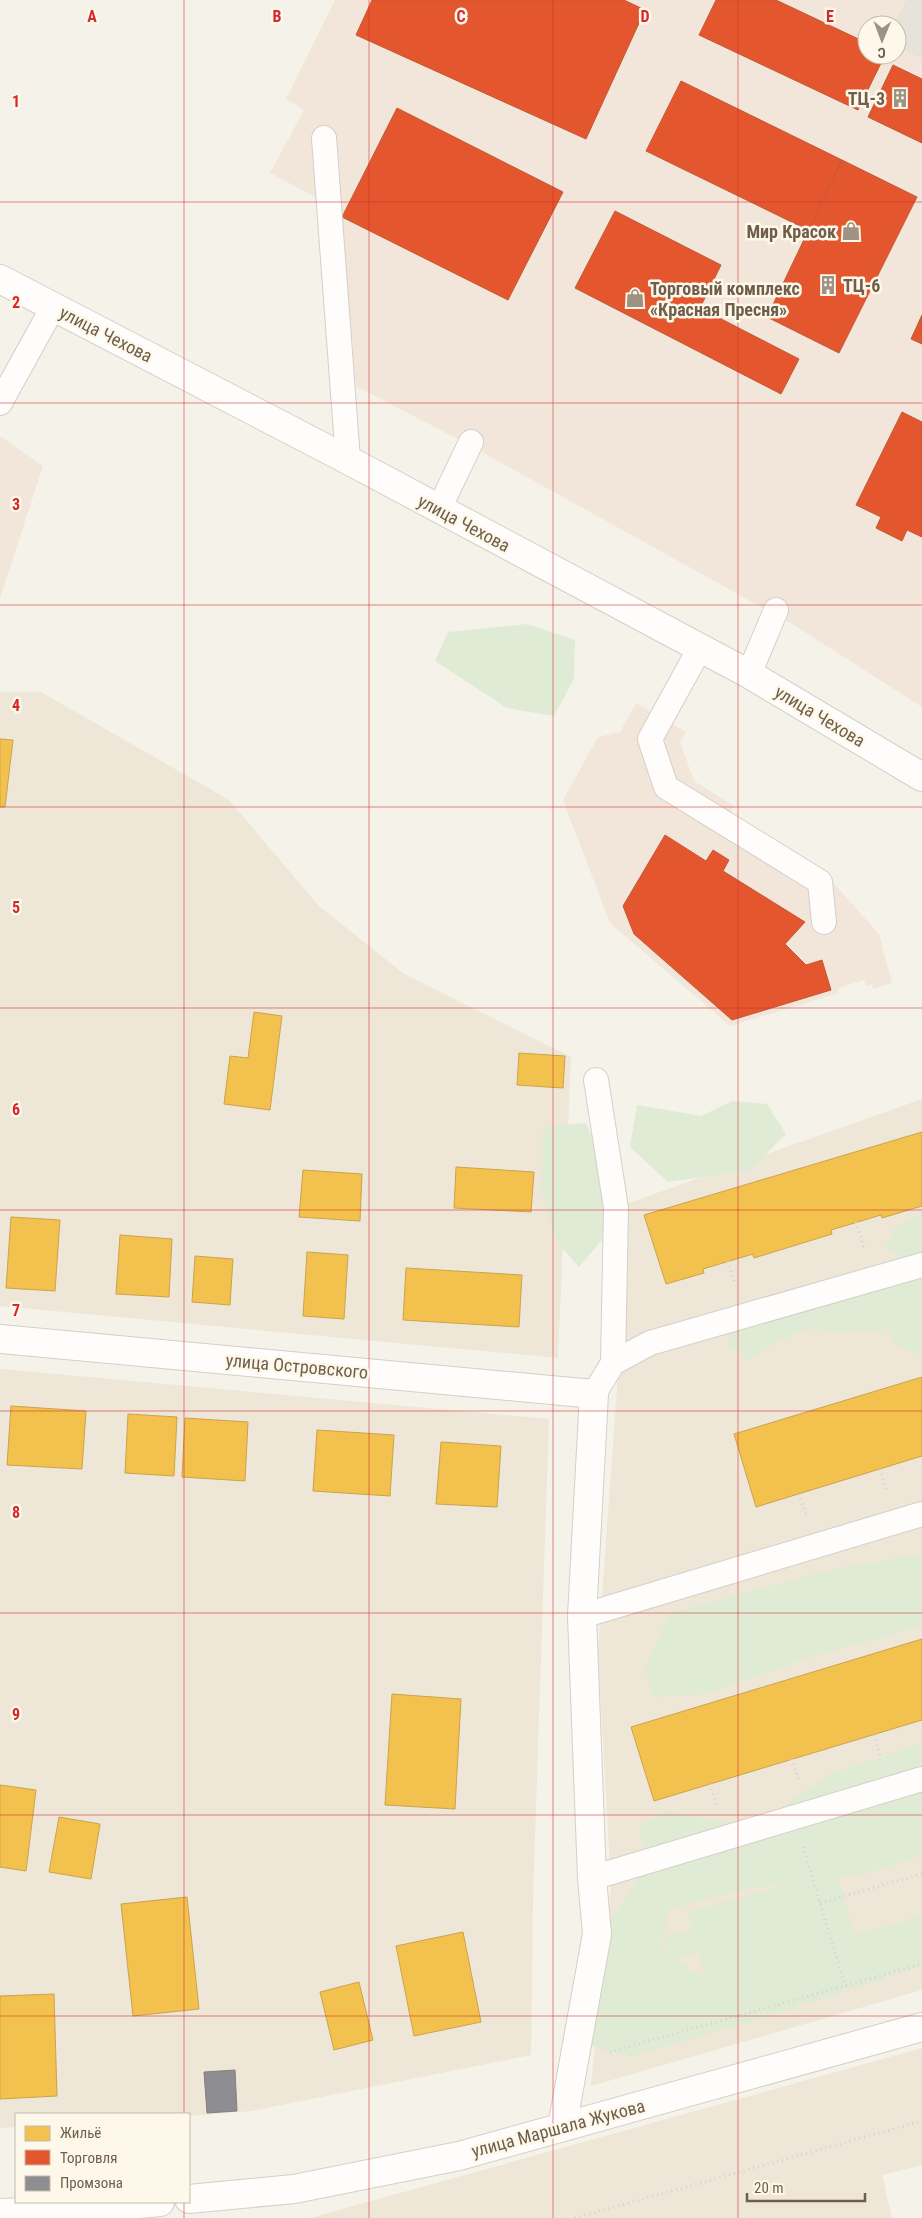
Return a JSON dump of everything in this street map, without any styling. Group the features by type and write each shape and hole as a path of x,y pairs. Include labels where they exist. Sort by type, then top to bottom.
{"street":[{"name":"улица Чехова","path":"0,278 348,460 749,674 922,777"},
{"name":"улица Островского","path":"0,1339 594,1394"},
{"path":"562,2127 597,1934 592,1878 582,1616 594,1394"},
{"name":"улица Маршала Жукова","path":"190,2199 294,2188 459,2156 922,2028"},
{"path":"0,2214 63,2211 149,2203"}],"lane":[{"path":"324,138 348,460"},
{"path":"0,403 53,307"},
{"path":"439,509 471,442"},
{"path":"749,674 776,610"},
{"path":"700,648 650,739 666,787 820,882 824,922"},
{"path":"596,1080 616,1208 613,1363"},
{"path":"594,1394 613,1363 650,1343 922,1265"},
{"path":"582,1616 922,1514"},
{"path":"592,1878 922,1779"}],"path":[{"path":"820,1903 922,1874"},
{"path":"812,1877 845,1985"},
{"path":"574,2062 922,1964"},
{"path":"574,2218 922,2121"}],"shaded area":[{"name":"Торговый комплекс «Красная Пресня»","path":"335,0 906,0 898,15 857,15 857,65 907,65 907,52 922,59 922,707 794,625 469,445 356,386 340,210 270,173 304,110 286,99"},
{"path":"906,0 922,0 922,59 907,52 907,15 898,15"},
{"path":"0,436 43,466 0,598"},
{"path":"0,692 41,692 229,800 319,906 404,974 571,1057 558,1358 0,1306"},
{"path":"636,703 686,732 680,742 694,781 734,806 729,815 827,876 879,934 892,983 873,989 872,984 866,986 864,980 838,988 839,993 730,1026 610,923 563,800 598,737 620,732"},
{"path":"922,1099 922,1990 591,2086 611,1885 598,1652 617,1389 623,1205"},
{"path":"0,1369 549,1419 533,1896 531,2055 252,2111 190,2116 190,2113 15,2113 15,2127 0,2128"},
{"path":"922,2048 922,2165 882,2175 892,2218 310,2218"}],"green space":[{"path":"527,624 575,640 574,679 554,716 507,708 435,661 448,632"},
{"path":"732,1101 767,1104 786,1134 750,1170 668,1182 630,1147 637,1105 701,1116"},
{"path":"586,1123 609,1181 602,1240 579,1267 556,1241 542,1191 543,1127"},
{"path":"922,1212 922,1258 911,1261 885,1248 894,1228"},
{"path":"922,1268 922,1349 917,1355 895,1344 888,1329 838,1332 810,1328 773,1344 748,1360 728,1345 733,1326 790,1303 860,1296 886,1276"},
{"path":"922,1554 922,1626 807,1658 707,1694 653,1697 645,1670 669,1613 835,1569"},
{"path":"922,1743 922,1855 868,1873 838,1878 854,1933 889,1926 922,1915 922,1966 779,2013 629,2057 592,2046 594,1987 610,1920 637,1882 646,1857 639,1826 666,1810 714,1821 761,1821 831,1774","holes":["788,1884 688,1912 692,1929 664,1937 668,1952 661,1947 669,1909 751,1888","699,1952 705,1974 696,1975 676,1959"]}],"building: Жильё":[{"path":"0,739 13,740 5,807 0,807"},
{"path":"254,1012 282,1016 270,1110 224,1104 230,1056 248,1058"},
{"path":"519,1053 565,1056 563,1088 517,1085"},
{"path":"922,1132 922,1206 882,1218 881,1215 831,1230 832,1234 754,1258 753,1254 703,1269 704,1273 666,1284 644,1215"},
{"path":"456,1167 534,1172 531,1212 454,1208"},
{"path":"303,1170 362,1174 360,1221 299,1217"},
{"path":"11,1217 60,1220 55,1291 6,1288"},
{"path":"120,1235 172,1239 169,1297 116,1294"},
{"path":"307,1252 348,1255 344,1319 303,1316"},
{"path":"195,1256 233,1259 230,1305 192,1302"},
{"path":"406,1268 522,1275 519,1327 403,1320"},
{"path":"922,1377 922,1456 756,1507 734,1434"},
{"path":"11,1406 86,1411 82,1469 7,1465"},
{"path":"128,1414 177,1417 174,1476 125,1473"},
{"path":"185,1418 248,1422 245,1481 182,1477"},
{"path":"317,1430 394,1435 390,1496 313,1491"},
{"path":"441,1442 501,1446 497,1507 436,1504"},
{"path":"922,1639 922,1720 654,1801 631,1727"},
{"path":"392,1694 461,1699 455,1809 385,1805"},
{"path":"0,1785 36,1790 26,1871 0,1867"},
{"path":"59,1817 100,1824 91,1879 49,1872"},
{"path":"187,1897 199,2009 133,2016 121,1904"},
{"path":"463,1932 481,2022 414,2036 396,1946"},
{"path":"359,1982 373,2040 334,2050 320,1992"},
{"path":"54,1994 57,2096 0,2099 0,1996"}],"building: Торговля":[{"path":"372,0 624,0 645,10 586,139 356,35"},
{"path":"716,0 776,0 857,38 857,65 880,65 858,110 699,35"},
{"name":"ТЦ-3","path":"893,65 922,79 922,143 868,117"},
{"path":"681,81 842,160 810,231 646,151"},
{"path":"397,108 563,192 508,300 342,217"},
{"name":"ТЦ-6","path":"842,160 917,197 839,353 767,317"},
{"path":"615,211 721,265 700,308 799,359 781,394 575,288"},
{"path":"922,315 922,344 911,339"},
{"path":"902,412 922,422 922,537 907,530 902,541 876,528 881,517 856,505"},
{"path":"665,835 706,861 713,850 729,860 723,871 805,922 785,944 806,965 822,960 831,990 732,1020 634,934 623,906"}],"building: Промзона":[{"path":"235,2070 237,2111 207,2113 204,2072"}],"place":[{"name":"ТЦ-3","path":"900,98"},
{"name":"Мир Красок","path":"851,231"},
{"name":"ТЦ-6","path":"828,285"},
{"name":"Торговый комплекс «Красная Пресня»","path":"635,298"}]}
